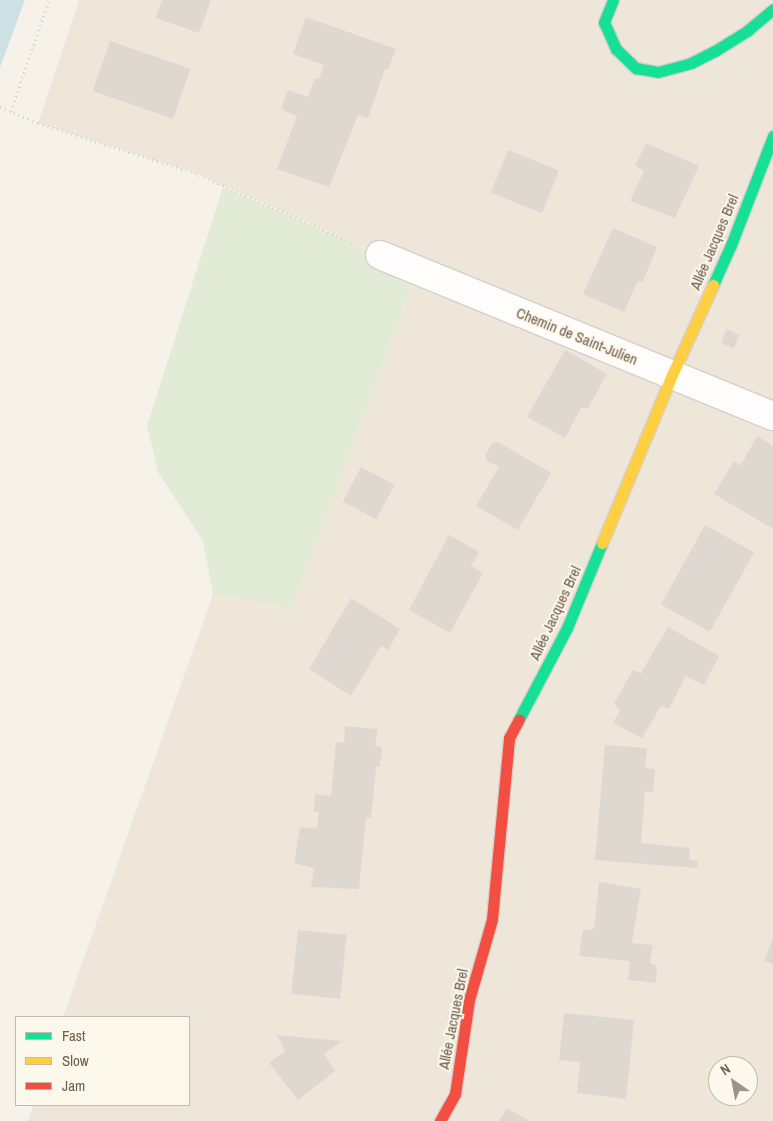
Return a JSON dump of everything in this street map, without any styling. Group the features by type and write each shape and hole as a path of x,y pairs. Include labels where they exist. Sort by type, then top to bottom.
{"street":[{"path":"613,0 604,22 616,49 636,68 658,72 691,63 715,51 747,31 773,8"},
{"name":"Allée Jacques Brel","path":"440,1121 455,1094 469,1000 492,919 509,738 567,628 672,375 731,244 773,136"},
{"name":"Chemin de Saint-Julien","path":"380,255 773,416"}],"path":[{"path":"11,111 49,0"},
{"path":"0,107 38,123 195,173 380,255"}],"shaded area":[{"path":"0,0 25,0 0,67"},
{"path":"79,0 773,0 773,1121 28,1121 33,1106 190,1106 190,1016 63,1016 213,594 292,606 417,271 195,173 38,123"}],"green space":[{"path":"223,187 417,271 292,607 213,594 203,541 158,472 147,426"}],"building":[{"path":"162,0 211,0 199,33 156,18"},
{"path":"306,17 396,49 388,70 385,69 368,118 358,115 329,187 277,169 297,116 281,109 288,90 308,97 315,78 319,79 324,65 293,54"},
{"path":"110,41 190,69 173,119 93,91"},
{"path":"646,143 699,166 675,218 630,201 644,171 635,166"},
{"path":"508,150 559,171 542,213 491,193"},
{"path":"613,228 657,247 643,281 637,282 624,312 583,294"},
{"path":"727,329 740,335 733,349 721,343"},
{"path":"565,350 607,374 588,408 581,408 565,438 527,417"},
{"path":"757,436 773,446 773,529 714,494 734,461 741,465"},
{"path":"498,442 551,473 518,530 476,506 499,467 487,461 485,455 492,444"},
{"path":"361,467 395,485 376,519 343,501"},
{"path":"705,525 754,552 710,632 661,605"},
{"path":"449,535 479,552 471,566 483,573 450,633 409,610"},
{"path":"351,598 400,629 388,650 381,646 351,696 309,669"},
{"path":"668,627 719,656 704,685 686,676 669,709 661,706 642,738 613,723 620,711 614,703 633,670 641,673"},
{"path":"345,726 378,729 375,746 382,747 380,767 376,767 371,818 366,817 359,889 311,887 314,868 294,863 300,827 317,829 319,812 314,812 315,794 331,796 336,742 344,743"},
{"path":"605,745 647,748 645,768 655,769 653,792 645,791 641,843 690,848 689,860 698,861 697,868 595,860"},
{"path":"599,882 641,889 632,943 653,945 650,963 657,966 656,983 628,980 630,961 579,956 583,930 594,929"},
{"path":"298,930 347,935 340,999 291,994"},
{"path":"773,938 773,964 764,961"},
{"path":"564,1013 634,1020 626,1099 577,1093 580,1062 559,1060"},
{"path":"277,1035 342,1041 324,1054 335,1071 298,1100 269,1063 285,1051"},
{"path":"507,1108 530,1121 499,1121"}],"traffic: fast":[{"path":"613,0 604,22 616,49 636,68 658,72 691,63 715,51 747,31 773,9"},
{"path":"713,285 731,245 773,136"},
{"path":"519,719 567,628 602,543"}],"traffic: slow":[{"path":"602,543 672,375 713,285"}],"traffic: jam":[{"path":"440,1121 455,1094 469,1000 492,919 509,738 519,719"}]}
